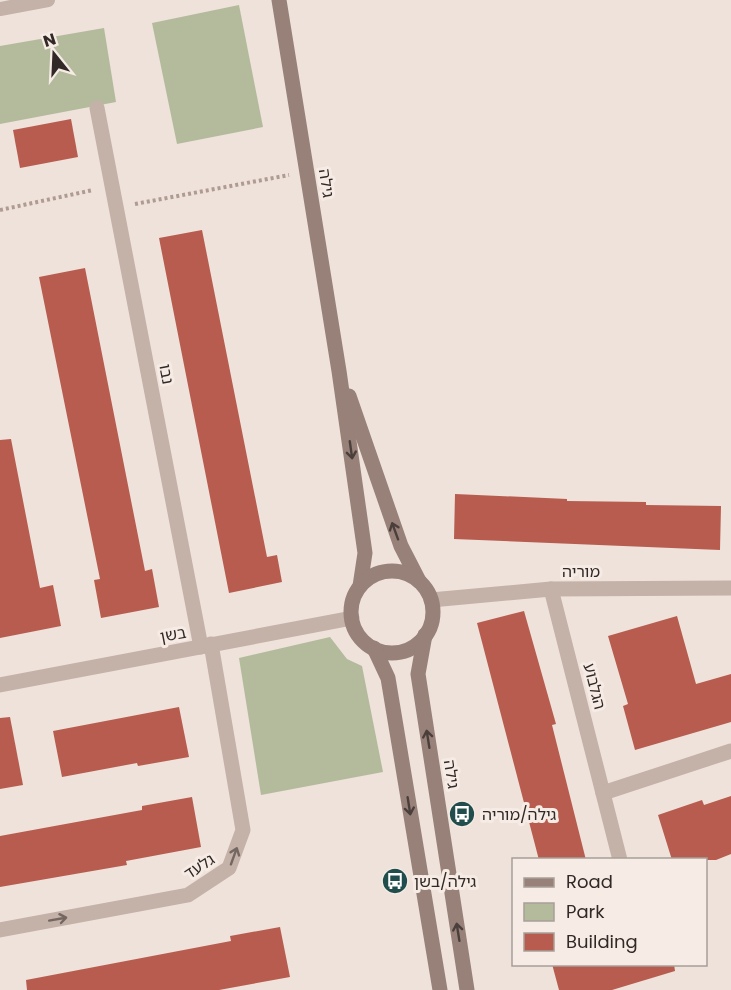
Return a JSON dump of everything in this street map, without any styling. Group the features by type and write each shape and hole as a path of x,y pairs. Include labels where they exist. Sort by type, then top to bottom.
{"street":[{"name":"גילה","path":"279,0 339,371 365,553 360,586"},
{"name":"נבו","path":"97,108 206,646"},
{"name":"גילה","path":"339,371 401,546 421,583"},
{"path":"393,571 411,576 421,583 431,600 432,618 425,635 405,651 385,652 374,648 360,636 352,618 353,599 360,586 374,576 393,571"},
{"name":"מוריה","path":"431,600 551,589 731,588"},
{"name":"הגלבוע","path":"551,589 619,858"},
{"name":"בשן","path":"0,685 352,618"},
{"name":"גילה","path":"425,635 418,674 467,990"},
{"name":"גלעד","path":"0,930 188,896 229,868 243,830 206,646"},
{"path":"374,648 388,678 440,990"},
{"path":"603,793 731,751"}],"lane":[{"path":"0,9 48,0"}],"path":[{"path":"116,208 307,171"},
{"path":"0,210 112,186"}],"green space":[{"path":"239,5 263,127 177,144 152,23"},
{"path":"104,28 116,102 0,124 0,46"},
{"path":"330,637 347,659 362,666 383,772 261,795 239,658"}],"building":[{"path":"71,119 78,157 20,168 13,130"},
{"path":"202,230 267,557 277,555 282,582 229,593 159,238"},
{"path":"85,268 145,571 152,569 159,607 101,618 94,580 100,579 39,277"},
{"path":"11,439 40,588 53,585 61,626 0,638 0,440"},
{"path":"455,494 567,499 567,501 646,502 646,505 721,506 720,550 454,539"},
{"path":"524,611 556,724 552,725 585,858 538,858 477,623"},
{"path":"677,616 696,684 731,674 731,722 635,750 623,706 628,704 608,636"},
{"path":"179,707 189,757 138,766 137,763 62,777 53,731"},
{"path":"10,717 23,785 0,789 0,718"},
{"path":"731,796 731,854 716,860 671,858 658,815 702,800 704,805"},
{"path":"192,797 201,847 126,861 127,865 0,887 0,836 142,810 142,806"},
{"path":"280,927 290,977 219,990 27,990 26,980 231,941 230,936"},
{"path":"553,966 674,966 675,971 612,990 559,990"}],"place":[{"name":"גילה/מוריה","path":"462,814"},
{"name":"גילה/בשן","path":"395,881"}]}
